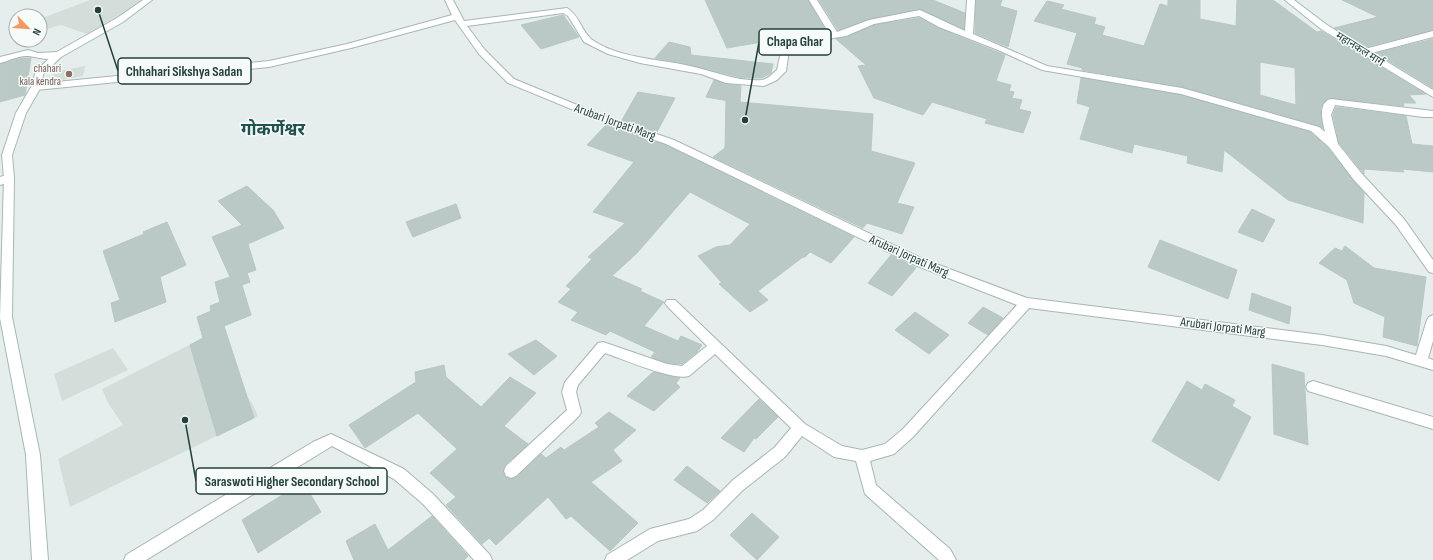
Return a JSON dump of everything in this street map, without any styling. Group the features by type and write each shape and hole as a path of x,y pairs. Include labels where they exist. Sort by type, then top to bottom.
{"street":[{"path":"40,560 33,455 3,318 5,179 7,155 21,113 36,87 39,73 58,55 120,20 148,0"},
{"name":"Arubari Jorpati Marg","path":"449,0 458,20 482,52 511,81 596,116 670,142 919,262 1026,303 1322,340 1386,351 1427,362"},
{"path":"813,0 836,35"},
{"path":"969,36 971,0"},
{"name":"महानकल मार्ग","path":"1289,0 1324,27 1433,94"},
{"path":"36,87 269,64 458,20 564,10 571,14 587,40 611,52 640,60 669,64 704,72 726,80 764,83 774,78 781,71 785,48 789,44 836,35 883,20 920,13 942,25 1046,68 1182,91 1315,129 1333,146 1358,177 1400,222 1433,269"},
{"path":"1364,52 1433,34"},
{"path":"0,60 28,53 37,56 58,55"},
{"path":"1333,146 1326,115 1331,102 1433,114"},
{"path":"671,303 800,428 838,452 862,456 889,450 908,433 1026,303"},
{"path":"1427,362 1433,320"},
{"path":"511,471 574,412 569,392 572,382 603,347 667,369 684,372 716,346"},
{"path":"1312,387 1433,423"},
{"path":"613,560 655,534 692,526 708,515 738,485 780,452 800,428"},
{"path":"132,560 318,446 331,440 399,474 428,499 484,560"},
{"path":"862,456 870,489 944,554 948,560"}],"shaded area":[{"path":"90,0 146,0 87,34 61,25 48,29 48,16"},
{"name":"chahari kala kendra","path":"85,66 83,76 52,82 54,72"},
{"path":"207,336 253,405 258,416 70,507 58,459 123,425 108,403 102,389"},
{"path":"113,348 128,370 62,401 54,374"}],"building":[{"path":"705,0 808,0 826,31 727,48"},
{"path":"819,0 933,0 965,13 964,29 920,9 869,19 838,30"},
{"path":"976,0 1002,0 1000,6 1017,11 1008,47 975,33"},
{"path":"1168,0 1200,0 1200,19 1236,26 1237,0 1273,0 1317,32 1321,31 1426,94 1409,95 1416,103 1403,103 1404,106 1330,98 1326,100 1321,108 1323,128 1182,87 1082,70 1082,68 1067,64 1077,33 1034,21 1047,1 1064,5 1061,9 1096,18 1094,24 1105,27 1102,35 1144,46 1160,4 1168,6","holes":["1260,62 1295,68 1296,105 1260,95"]},
{"path":"1342,0 1433,0 1433,30 1366,47 1334,28 1378,17"},
{"path":"563,15 579,37 541,49 521,25"},
{"path":"919,18 938,28 1005,55 996,81 1011,85 1009,91 1014,92 1012,98 1022,100 1019,109 1031,112 1023,133 985,123 987,119 932,102 923,115 874,98 858,66 866,65 836,39 847,37 874,25"},
{"path":"1433,39 1433,88 1376,53"},
{"path":"669,42 690,47 691,55 773,64 771,73 762,78 744,78 655,58"},
{"path":"22,58 31,58 25,95 0,102 0,64"},
{"path":"1081,78 1181,95 1310,132 1328,148 1364,193 1363,223 1288,200 1224,150 1222,172 1187,163 1188,156 1134,144 1132,153 1080,139 1090,107 1077,103"},
{"path":"714,80 726,84 741,86 740,102 873,114 871,151 915,163 897,203 914,207 902,234 867,223 863,228 713,157 725,148 726,101 729,101 706,97"},
{"path":"638,92 675,98 657,132 622,120"},
{"path":"1336,107 1406,116 1412,144 1433,146 1433,172 1402,169 1404,172 1364,169 1364,174 1339,143 1333,115"},
{"path":"607,124 665,145 854,237 831,263 810,252 803,257 758,291 768,300 750,312 719,284 722,283 698,256 716,247 730,245 750,224 690,192 637,253 612,276 642,289 640,291 664,302 644,326 678,341 681,336 702,345 697,352 682,364 667,363 651,357 655,352 610,331 606,335 571,320 578,312 558,302 571,289 566,286 592,259 588,257 625,223 593,212 634,162 587,145"},
{"path":"247,186 273,210 284,228 248,244 256,270 247,273 250,282 242,285 251,315 224,326 254,418 217,436 190,345 203,338 197,317 211,311 210,306 220,302 215,282 230,277 212,237 242,225 218,201"},
{"path":"456,204 461,218 413,237 406,222"},
{"path":"1252,209 1275,220 1263,242 1238,232"},
{"path":"167,222 186,265 160,277 166,302 115,322 111,303 120,300 103,251 144,234 143,232"},
{"path":"1160,240 1237,270 1228,299 1148,267"},
{"path":"1345,246 1374,268 1426,277 1417,346 1383,337 1385,317 1354,303 1347,280 1319,263 1335,248 1342,251"},
{"path":"891,255 916,268 892,296 868,283"},
{"path":"1252,293 1291,307 1289,324 1249,310"},
{"path":"983,307 1003,318 988,335 968,323"},
{"path":"915,312 949,335 929,354 895,330"},
{"path":"536,340 557,356 534,375 508,354"},
{"path":"1272,364 1304,373 1308,445 1274,434"},
{"path":"444,365 446,377 481,407 510,377 536,393 504,426 528,444 505,465 503,470 505,477 510,479 517,477 541,454 546,458 561,447 564,450 599,427 595,423 609,412 636,430 613,450 622,461 591,482 638,523 610,551 571,516 566,519 548,497 496,545 489,538 482,544 446,505 456,497 430,473 457,449 418,413 365,448 349,425 416,382 415,372"},
{"path":"653,372 680,378 676,383 680,387 654,411 627,396"},
{"path":"1187,381 1202,390 1205,384 1235,400 1232,406 1251,417 1219,481 1152,441"},
{"path":"759,399 778,417 756,439 754,438 744,452 721,438"},
{"path":"687,466 720,491 707,503 674,480"},
{"path":"303,482 321,512 258,553 242,520"},
{"path":"752,513 779,537 757,560 730,535"},
{"path":"432,516 468,556 464,560 354,560 346,541 375,524 388,550"}],"place":[{"name":"Chhahari Sikshya Sadan","path":"98,10"},
{"name":"chahari kala kendra","path":"69,74"},
{"name":"Chapa Ghar","path":"745,120"},
{"name":"Saraswoti Higher Secondary School","path":"185,420"}],"district":[{"name":"गोकर्णेश्वर","path":"273,130"}]}
